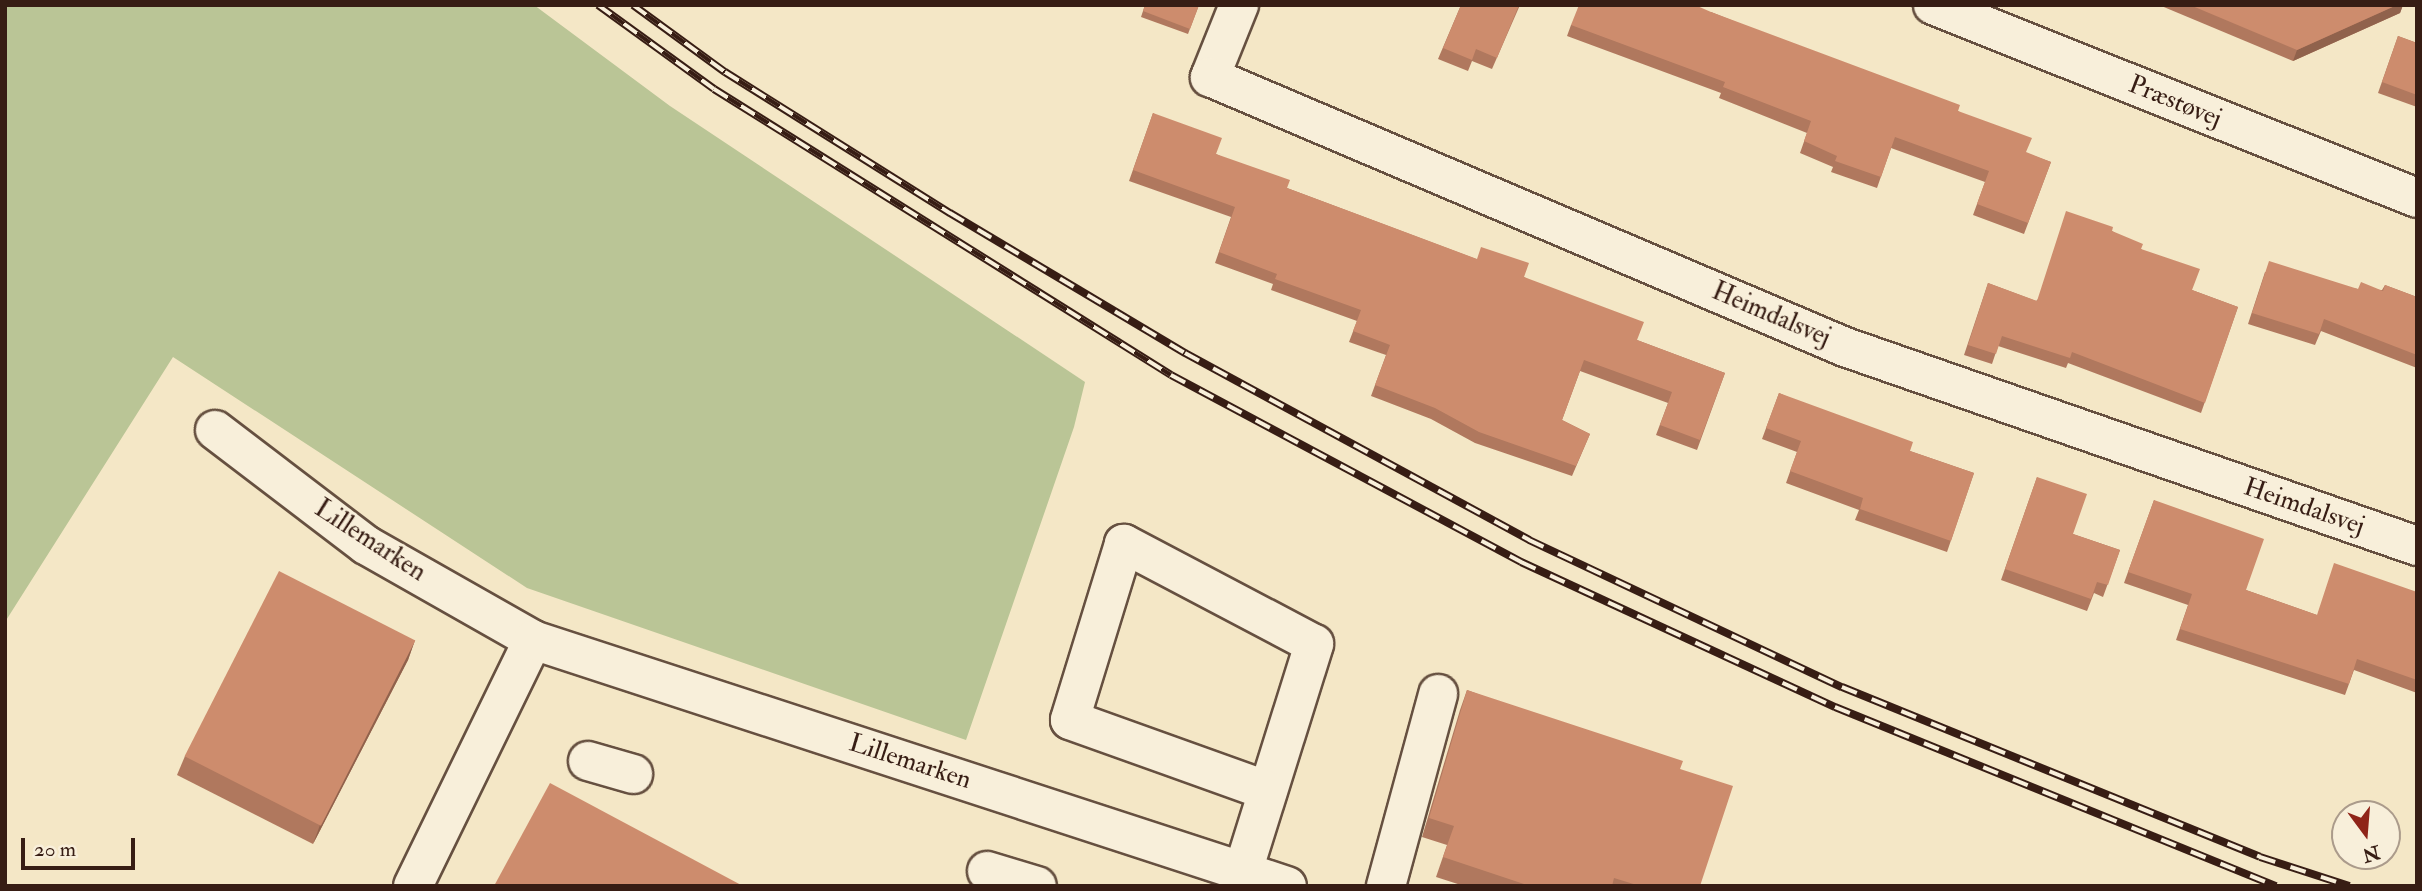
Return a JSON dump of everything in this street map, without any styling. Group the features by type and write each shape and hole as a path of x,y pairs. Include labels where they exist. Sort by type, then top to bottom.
{"street":[{"name":"Heimdalsvej","path":"1239,5 1210,77 1845,346 2417,546"},
{"name":"Præstøvej","path":"1933,5 2417,198"},
{"name":"Lillemarken","path":"215,430 366,545 533,639 1287,886"},
{"path":"1243,871 1314,644 1124,544 1070,720 1268,791"},
{"path":"413,886 533,639"},
{"path":"1386,886 1438,694"},
{"path":"588,761 633,774"},
{"path":"987,871 1037,886"}],"green space":[{"path":"5,5 534,5 670,106 1085,382 1074,427 966,740 527,588 173,357 5,622"}],"building":[{"path":"1145,5 1199,5 1190,29 1143,11"},
{"path":"1461,5 1519,5 1497,58 1476,49 1472,60 1443,48"},
{"path":"1579,5 1695,5 1960,105 1958,111 2032,138 2026,152 2051,162 2028,223 1977,204 1989,171 1895,137 1881,177 1835,161 1837,156 1804,141 1811,121 1723,87 1725,82 1571,25"},
{"path":"2190,5 2397,5 2297,50"},
{"path":"2398,36 2417,43 2417,95 2382,82"},
{"path":"1153,113 1222,138 1216,154 1290,180 1287,188 1477,259 1481,247 1529,263 1524,277 1644,322 1637,340 1725,373 1700,440 1660,425 1672,392 1584,360 1562,420 1590,434 1576,466 1479,432 1435,408 1375,385 1390,345 1353,331 1361,310 1275,279 1277,274 1219,252 1235,207 1133,170"},
{"path":"2066,211 2113,227 2112,231 2143,244 2141,249 2200,269 2192,290 2238,307 2205,403 2072,352 2070,358 2002,336 1996,354 1968,345 1988,283 2037,301"},
{"path":"2269,261 2358,289 2361,282 2383,291 2385,285 2417,297 2417,355 2324,319 2319,334 2252,313"},
{"path":"1779,393 1913,442 1910,451 1974,473 1951,541 1860,509 1863,498 1790,471 1801,441 1766,428"},
{"path":"2037,477 2087,494 2073,534 2120,550 2108,585 2097,582 2091,599 2005,569"},
{"path":"2154,500 2264,539 2246,590 2317,615 2334,563 2417,592 2417,680 2357,659 2349,684 2180,629 2192,594 2128,572"},
{"path":"279,571 415,640 321,826 185,756"},
{"path":"1467,690 1683,761 1680,769 1733,786 1700,886 1640,886 1614,878 1612,886 1530,886 1443,857 1454,826 1429,818"},
{"path":"550,783 743,886 494,886"}],"railway":[{"path":"598,5 714,89 1171,375 1521,562 1835,707 2276,886"},
{"path":"633,5 725,72 950,213 1185,353 1529,540 1842,687 2260,857 2349,886"}]}
